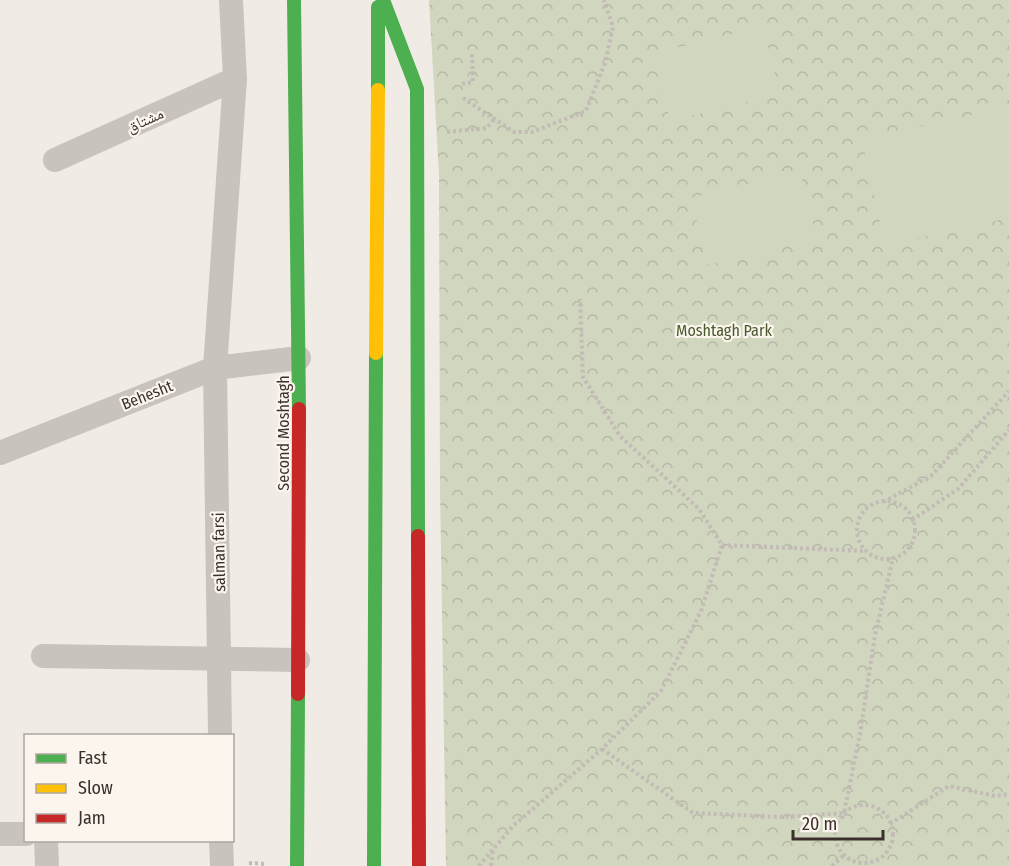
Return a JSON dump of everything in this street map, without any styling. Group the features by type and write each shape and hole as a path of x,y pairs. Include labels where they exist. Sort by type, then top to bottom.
{"main road":[{"name":"Second Moshtagh","path":"294,0 300,358 297,865"},
{"path":"374,866 378,0"},
{"path":"383,0 417,88 419,866"}],"street":[{"name":"salman farsi","path":"220,734 215,368 235,79 231,0"},
{"name":"مشتاق","path":"55,160 235,79"},
{"name":"Behesht","path":"0,453 215,368 300,358"},
{"path":"43,656 298,660"},
{"path":"0,834 24,834"},
{"path":"46,842 47,866"}],"path":[{"path":"463,99 514,132 532,132 586,111 605,63 613,27 604,0"},
{"path":"462,84 473,81 472,52"},
{"path":"463,131 487,128 495,118"},
{"path":"580,299 583,377 620,436 699,509 722,545"},
{"path":"866,551 857,534 857,524 866,509 931,476 1009,391"},
{"path":"912,520 958,489 1009,429"},
{"path":"722,545 866,551 883,560 893,558 909,548 914,529 908,512 901,506 883,501"},
{"path":"479,866 512,827 602,749 662,691 701,611 722,545"},
{"path":"602,749 693,813 783,817 844,813 861,806 870,806 886,816 892,833 887,851 880,859 869,864 844,855 835,838 835,829 844,813 860,734 875,635 893,558"},
{"path":"890,824 949,786 995,796 1009,794"},
{"path":"491,866 493,849"},
{"path":"832,866 844,855"},
{"path":"222,857 297,865"}],"green space":[{"name":"Moshtagh Park","path":"429,0 1009,0 1009,866 446,866 440,486 439,174"},
{"path":"763,27 780,94 670,121 654,53"},
{"path":"1009,107 1009,218 885,245 862,139"},
{"path":"800,171 817,239 708,265 691,198"}],"traffic: fast":[{"path":"294,0 299,409"},
{"path":"383,0 417,89 418,536"},
{"path":"378,7 378,90"},
{"path":"374,866 376,353"},
{"path":"297,866 298,694"}],"traffic: slow":[{"path":"376,353 378,90"}],"traffic: jam":[{"path":"298,694 299,409"},
{"path":"418,536 419,866"}]}
